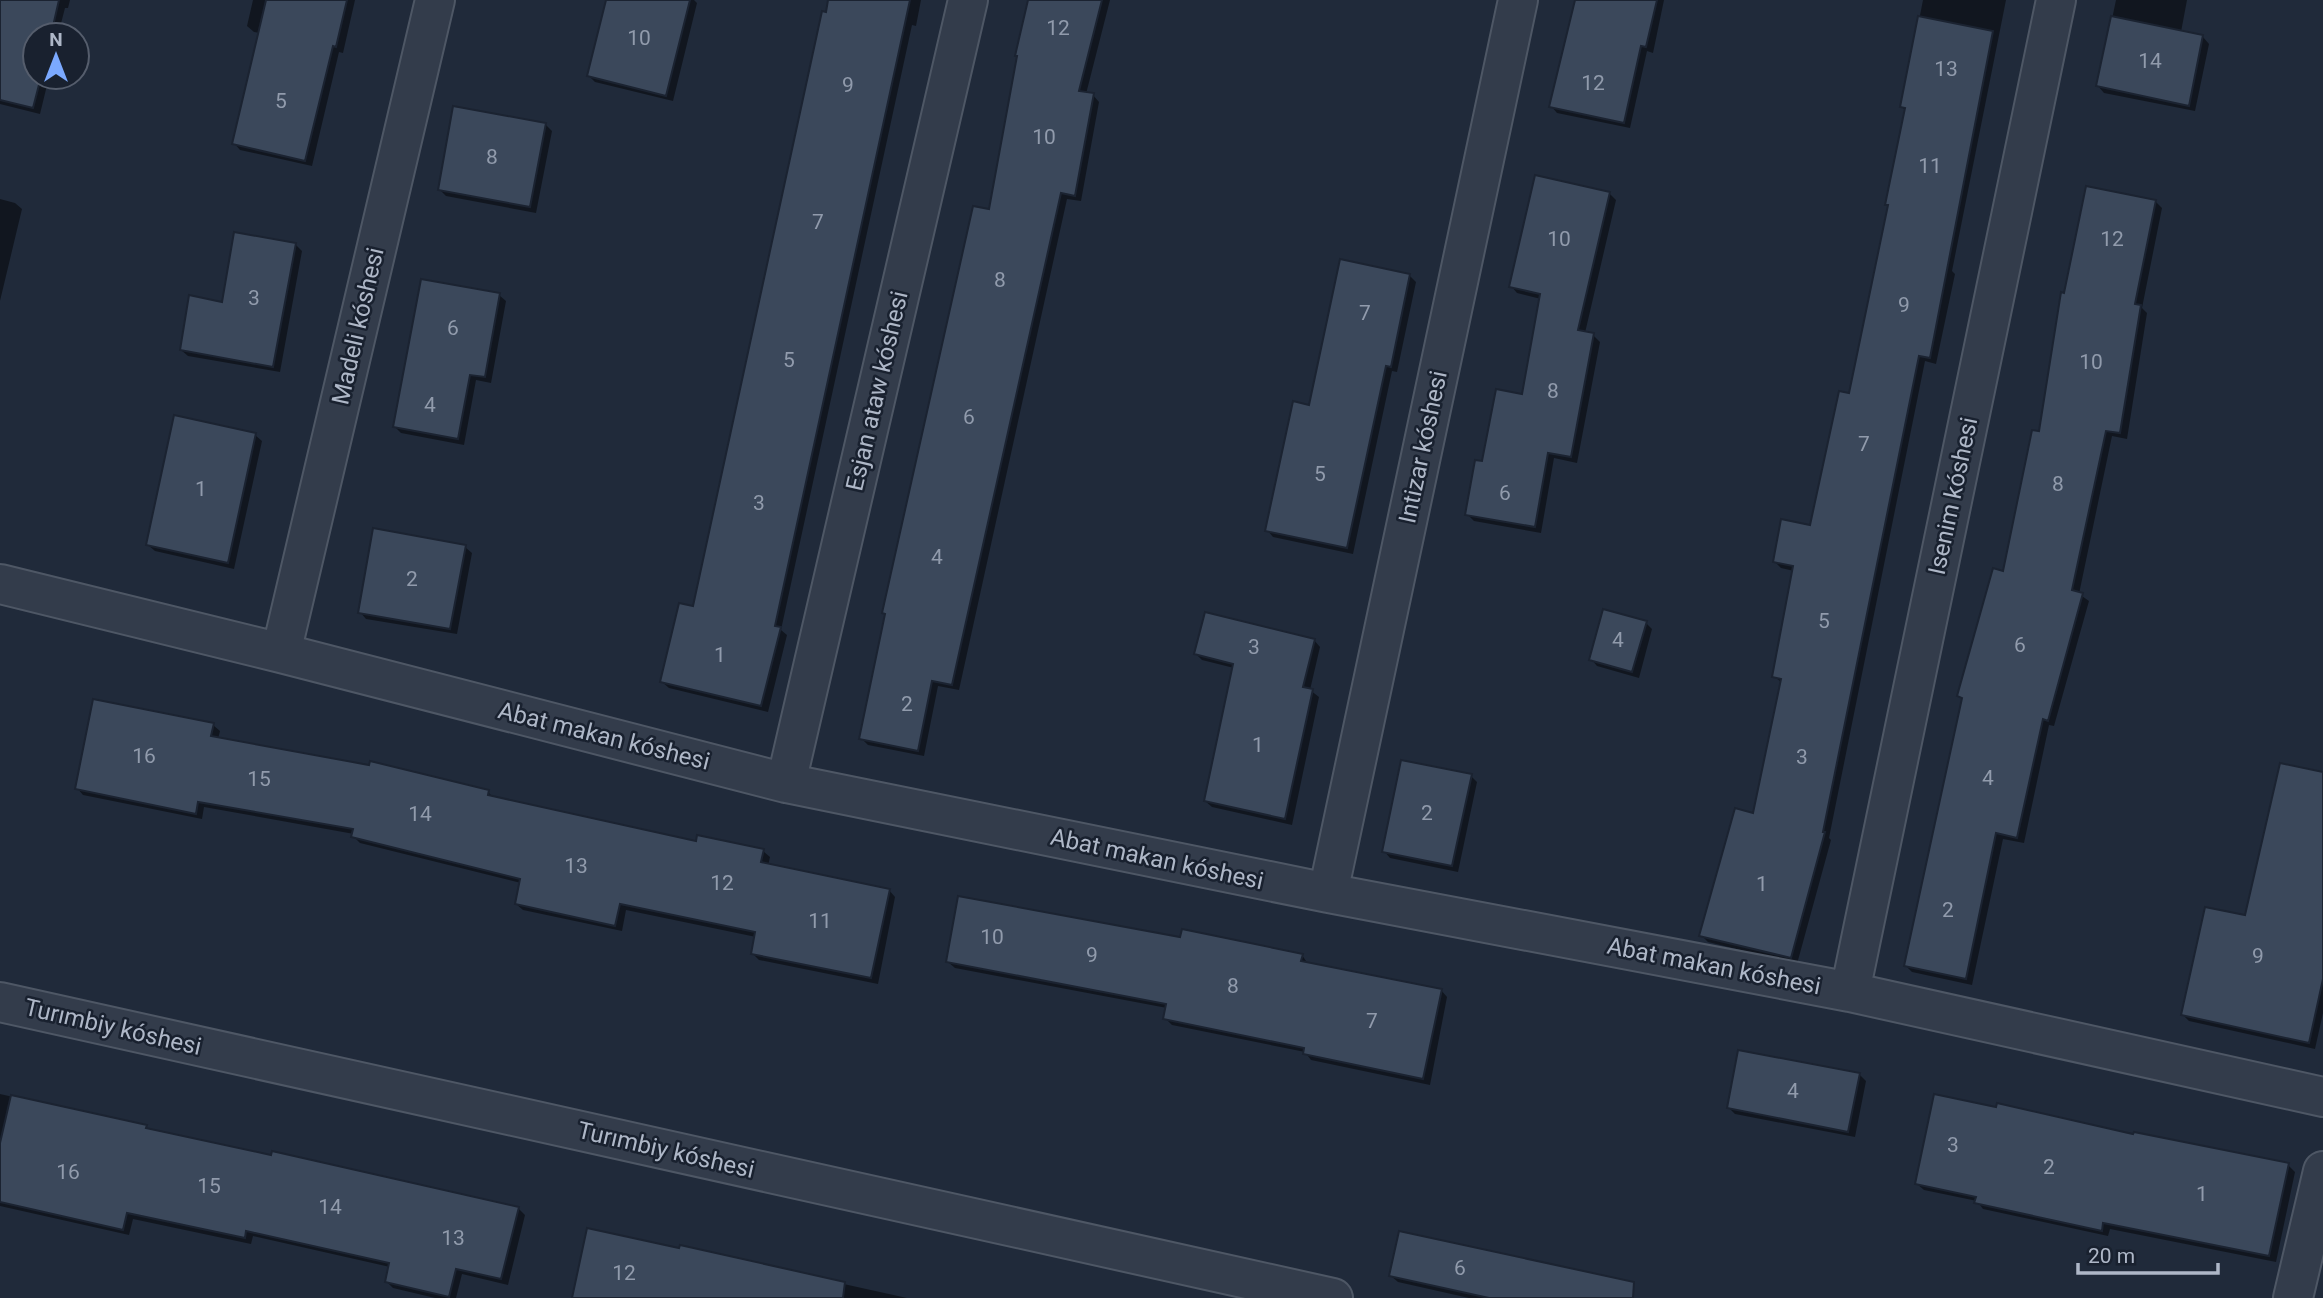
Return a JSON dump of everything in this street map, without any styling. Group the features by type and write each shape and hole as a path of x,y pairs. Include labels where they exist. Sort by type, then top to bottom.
{"street":[{"name":"Madeli kóshesi","path":"281,653 435,0"},
{"name":"Esjan ataw kóshesi","path":"786,783 968,0"},
{"name":"Intizar kóshesi","path":"1328,893 1518,0"},
{"name":"Isenim kóshesi","path":"1850,992 2056,0"},
{"name":"Abat makan kóshesi","path":"0,584 786,783 1328,893 1850,992 2323,1097"},
{"name":"Turımbiy kóshesi","path":"0,1002 1333,1298"},
{"path":"2294,1298 2323,1171"}],"building":[{"path":"0,0 59,0 54,21 21,21 21,91 37,91 33,108 0,100"},
{"path":"266,0 347,0 305,161 232,144"},
{"path":"606,0 690,0 666,96 587,76"},
{"path":"828,0 910,0 775,626 781,627 761,706 660,682 679,603 693,606 822,11 826,12"},
{"path":"1028,0 1102,0 1079,91 1094,93 1075,196 1061,193 952,685 932,681 918,751 859,739 885,614 882,613 973,206 989,209 1015,56"},
{"path":"1575,0 1657,0 1646,47 1641,46 1624,123 1549,107"},
{"path":"1918,16 1993,31 1930,358 1919,356 1825,832 1791,958 1699,936 1735,808 1753,813 1781,679 1772,677 1793,566 1773,562 1781,519 1810,525 1839,391 1849,393 1888,205 1885,205 1905,108 1900,107"},
{"path":"2111,16 2203,35 2189,106 2096,86"},
{"path":"453,106 546,123 530,207 438,190"},
{"path":"1535,175 1610,192 1578,330 1594,333 1571,457 1548,453 1535,527 1465,515 1475,460 1482,461 1496,389 1522,394 1540,294 1509,287"},
{"path":"2086,186 2156,200 2135,304 2141,305 2120,433 2106,431 2072,590 2083,593 2048,721 2043,719 2017,838 1996,833 1966,979 1904,966 1962,698 1957,696 1993,568 2003,571 2032,430 2039,431 2061,292 2064,293"},
{"path":"234,232 296,243 273,367 180,350 189,295 222,302"},
{"path":"1340,259 1410,274 1391,367 1386,366 1347,548 1265,531 1293,401 1309,405"},
{"path":"421,279 500,293 485,377 470,375 458,439 393,427"},
{"path":"174,415 256,433 228,563 146,545"},
{"path":"373,528 466,545 450,629 358,613"},
{"path":"1603,609 1647,621 1632,672 1589,660"},
{"path":"1205,612 1315,639 1303,687 1313,689 1285,819 1204,801 1233,664 1194,654"},
{"path":"93,699 214,723 211,736 369,765 370,761 489,790 488,795 696,841 697,835 764,849 761,862 890,889 871,978 751,954 755,932 620,904 615,926 515,904 520,879 351,837 353,829 198,802 196,814 75,789"},
{"path":"1401,760 1472,774 1452,866 1382,852"},
{"path":"2280,763 2323,772 2323,979 2309,1043 2181,1015 2205,907 2245,915"},
{"path":"958,896 1180,937 1182,929 1303,954 1301,961 1442,989 1423,1079 1303,1054 1304,1048 1163,1019 1166,1004 946,962"},
{"path":"1738,1050 1860,1073 1848,1132 1727,1108"},
{"path":"1934,1094 1996,1107 1997,1103 2133,1134 2134,1132 2289,1163 2269,1256 2103,1223 2102,1231 1974,1203 1976,1197 1915,1184"},
{"path":"11,1095 147,1125 146,1128 271,1155 272,1151 519,1207 501,1279 456,1269 449,1297 385,1282 389,1263 246,1231 245,1238 127,1213 123,1230 0,1202 0,1143"},
{"path":"587,1228 679,1248 680,1245 845,1282 843,1298 572,1298"},
{"path":"1399,1231 1634,1282 1633,1298 1489,1298 1389,1276"}]}
